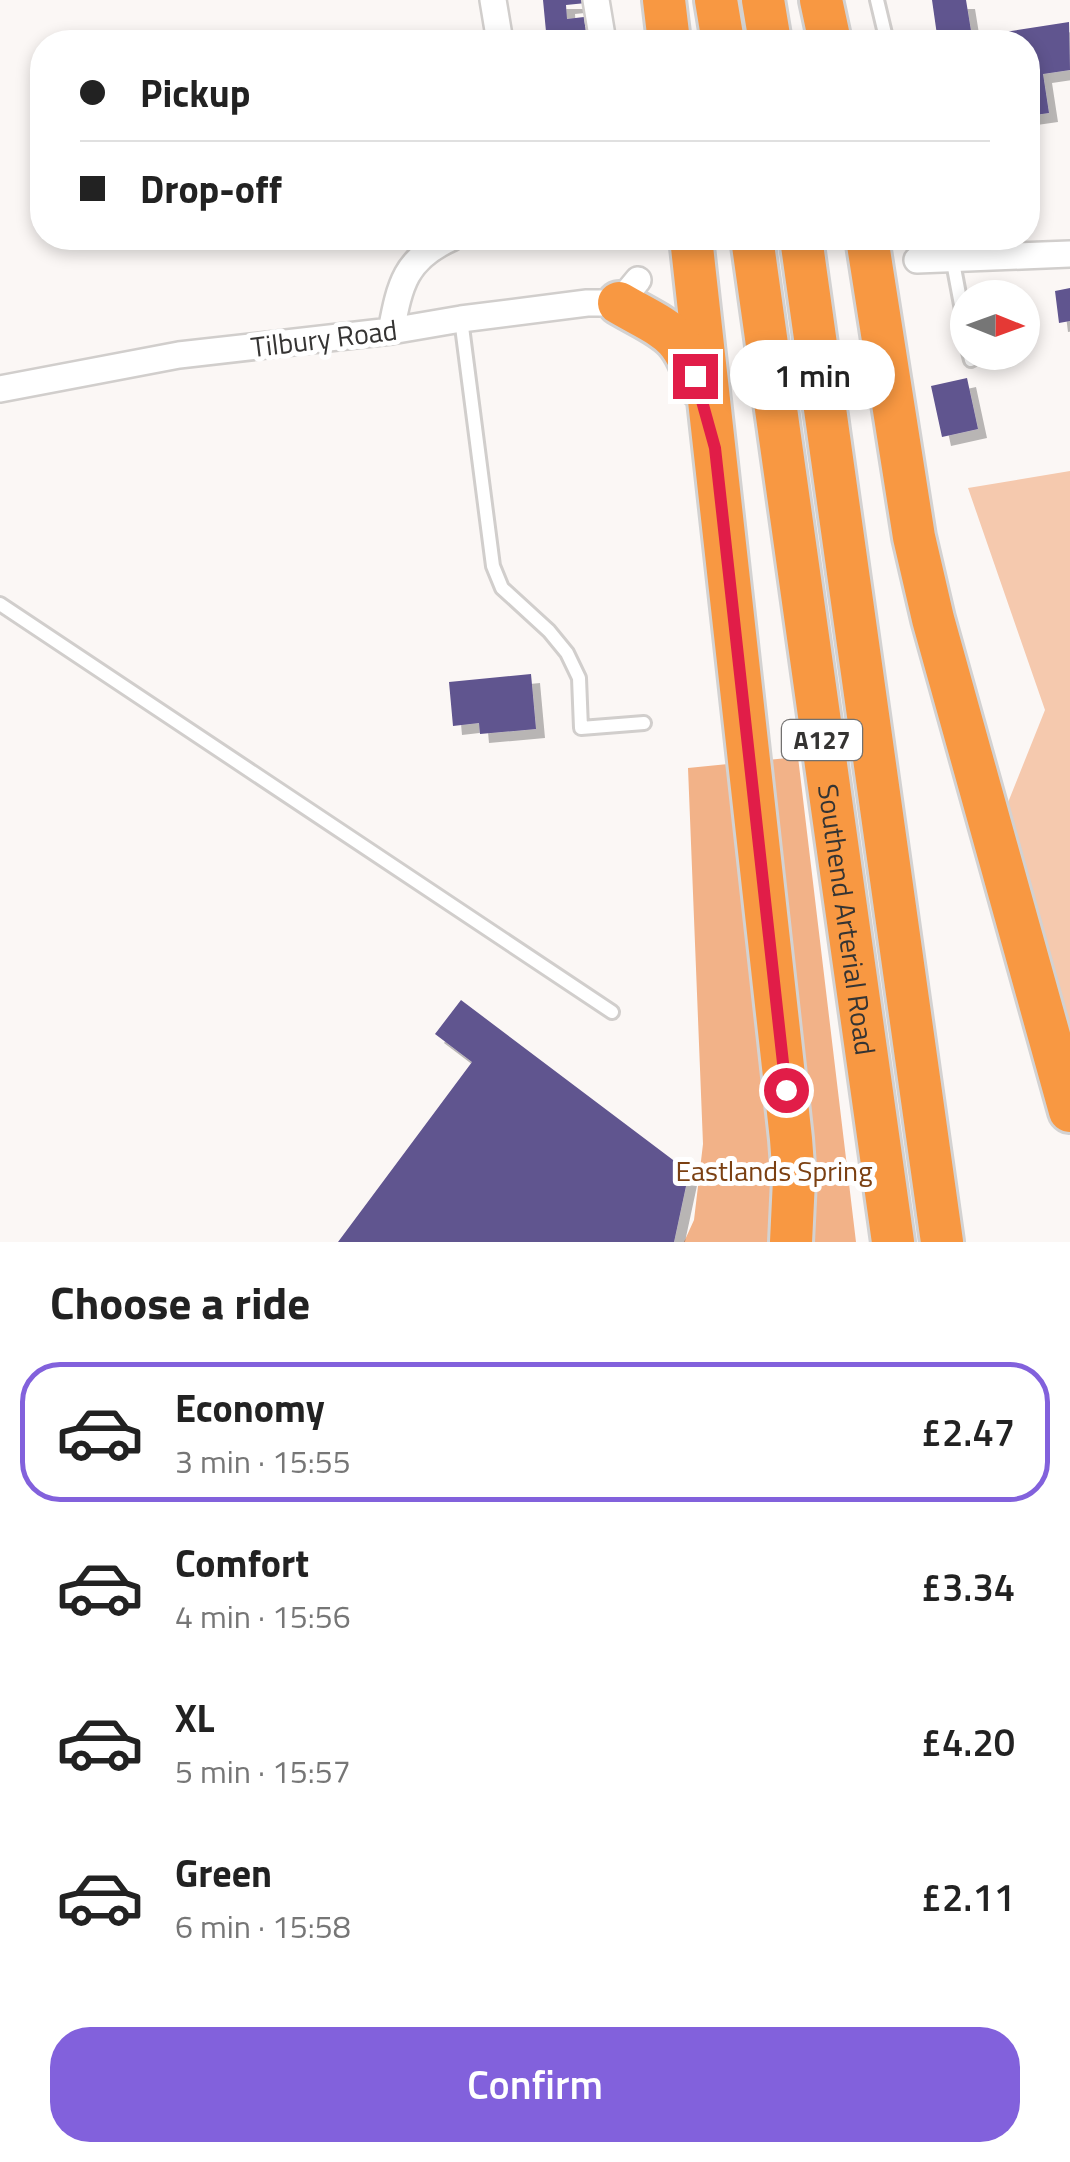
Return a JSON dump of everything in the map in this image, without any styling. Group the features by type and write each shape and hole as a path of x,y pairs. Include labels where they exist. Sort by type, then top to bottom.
{"highway":[{"path":"664,0 668,30"},
{"path":"716,0 721,30"},
{"path":"763,0 768,30"},
{"path":"820,0 827,30"},
{"path":"692,250 792,1139 791,1242"},
{"name":"Southend Arterial Road","path":"754,250 893,1242"},
{"name":"Southend Arterial Road","path":"803,250 942,1242"},
{"path":"869,250 914,537 933,619 1070,1110"},
{"path":"628,292 678,339 695,376 715,448"}],"street":[{"path":"493,0 498,30"},
{"path":"596,0 601,30"},
{"path":"391,332 397,297 413,263 427,250"},
{"path":"917,260 1070,254"},
{"name":"Tilbury Road","path":"0,388 179,355 391,332 587,303 628,292"}],"lane":[{"path":"877,0 885,30"},
{"path":"952,258 956,280"},
{"path":"461,319 493,566 502,588 567,653 580,678 582,728 644,723"},
{"path":"0,604 612,1012"}],"shaded area":[{"path":"1070,471 1070,1118 995,835 1045,710 968,488"}],"green space":[{"name":"Eastlands Spring","path":"798,757 856,1242 684,1242 694,1220 703,1144 688,768"}],"building":[{"path":"543,0 586,0 566,5 567,19 584,17 586,30 546,30"},
{"path":"932,0 966,0 971,30 936,30"},
{"path":"1069,22 1070,70 1043,74 1049,113 1040,114 1040,30 1017,30"},
{"path":"1070,288 1070,321 1059,323 1055,291"},
{"path":"967,378 978,429 942,437 931,386"},
{"path":"531,674 536,729 480,734 479,723 453,726 449,682"},
{"path":"461,1000 689,1172 674,1242 338,1242 472,1062 435,1034"}],"route":[{"path":"695,376 715,448 786,1090"}]}
